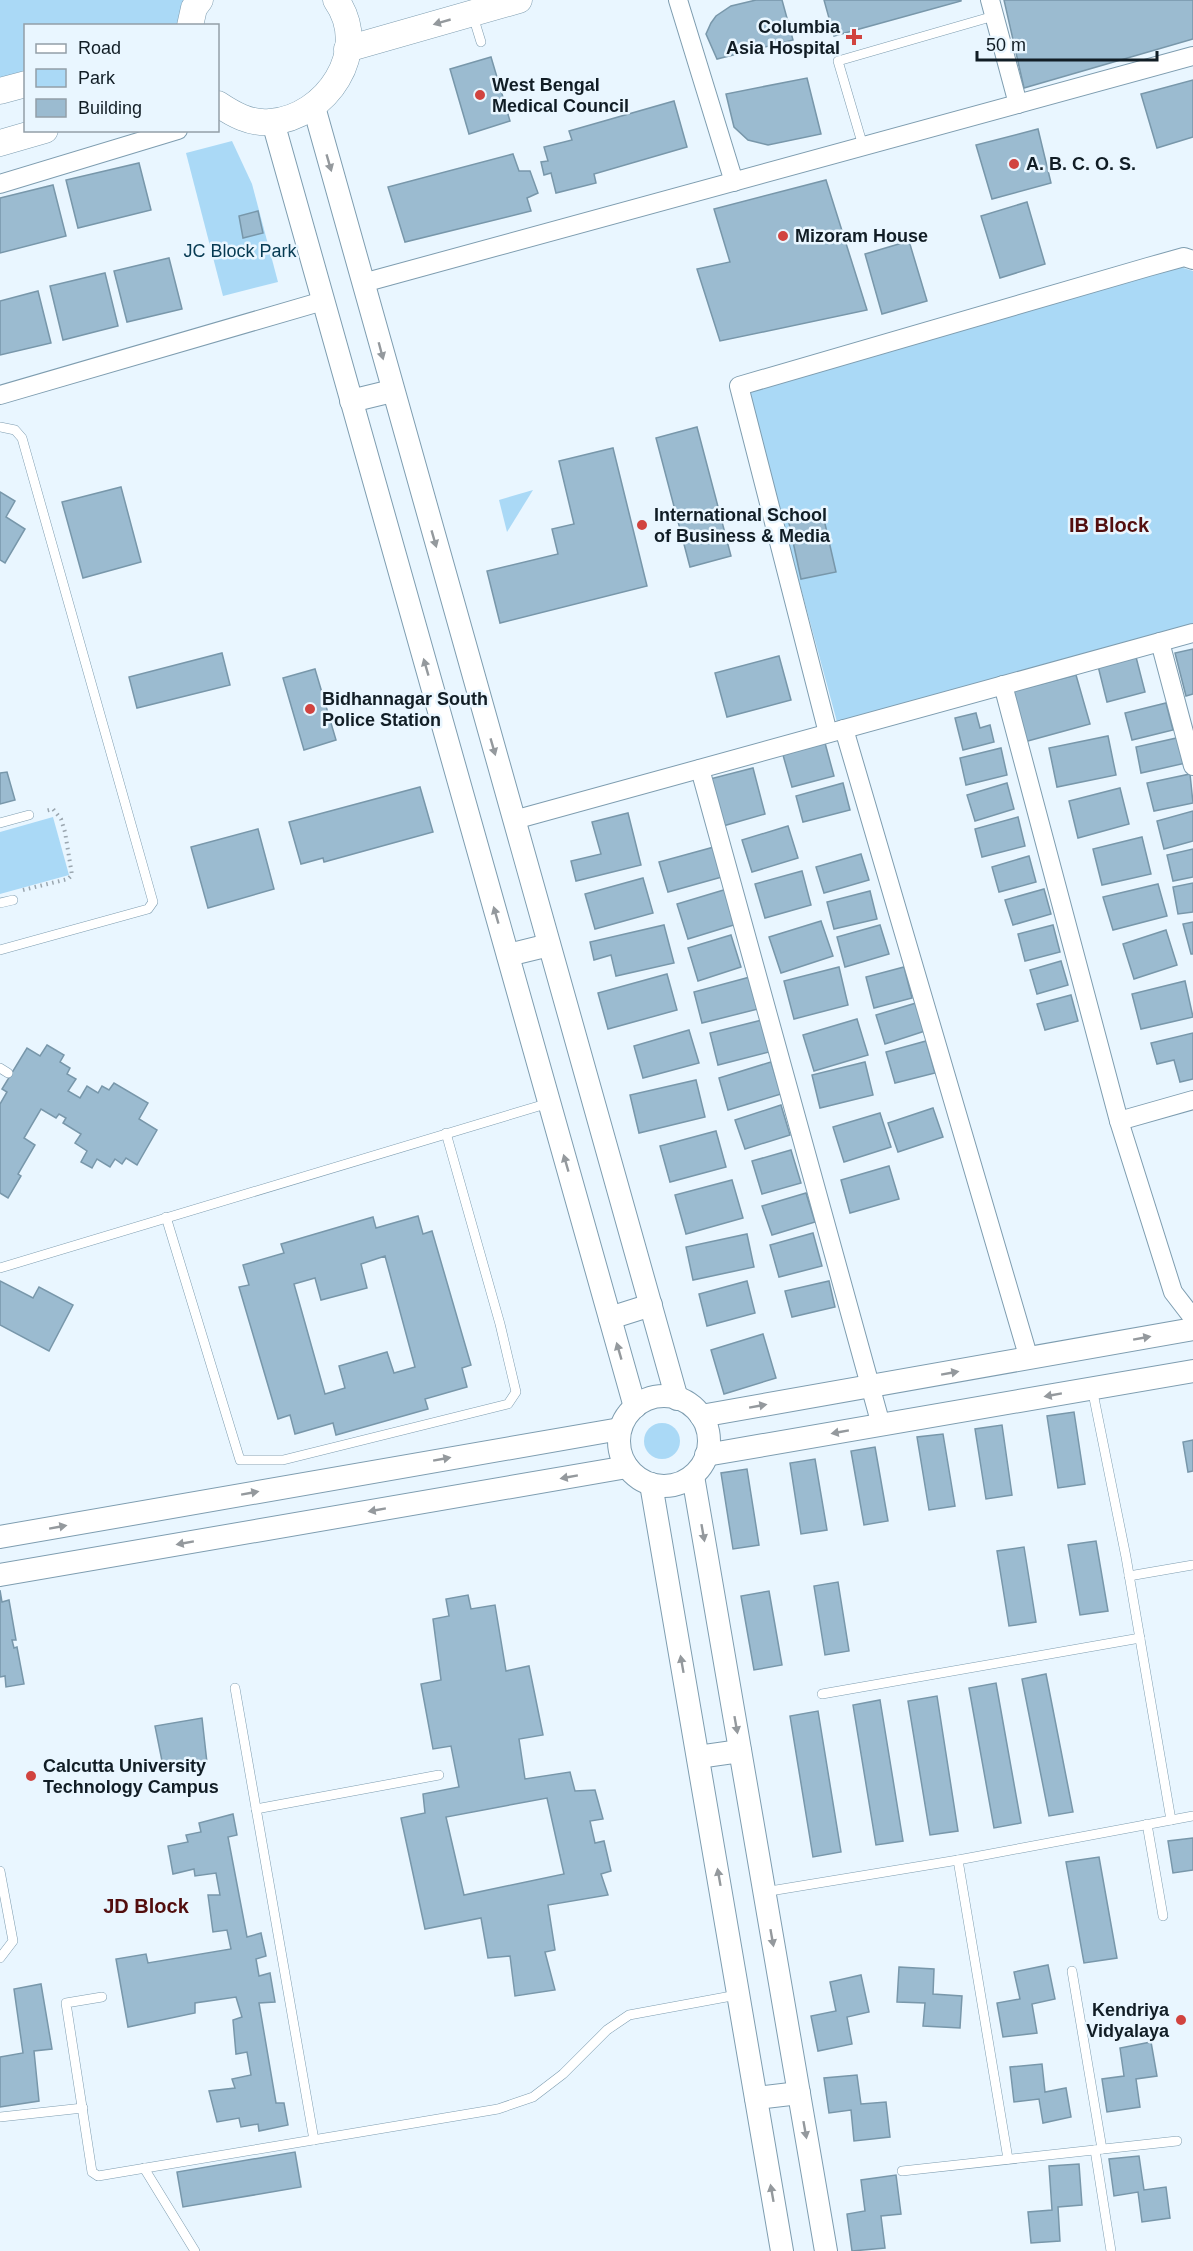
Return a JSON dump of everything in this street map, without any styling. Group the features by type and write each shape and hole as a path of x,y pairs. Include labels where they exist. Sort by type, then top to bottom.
{"main road":[{"path":"190,24 194,8 200,0"},
{"path":"219,105 240,117 273,122 295,118 314,107 337,82 347,49 347,28 336,0"},
{"path":"347,49 519,0"},
{"path":"0,91 24,85"},
{"path":"0,143 38,132"}],"street":[{"path":"678,0 734,182"},
{"path":"992,8 1018,104"},
{"path":"363,283 1193,56"},
{"path":"314,107 677,1399"},
{"path":"273,122 635,1407"},
{"path":"0,184 171,132"},
{"path":"1029,1359 836,731 739,386 1157,264 1184,257 1193,260"},
{"path":"0,395 323,301"},
{"path":"351,401 392,391"},
{"path":"514,820 1193,633"},
{"path":"1160,642 1193,766"},
{"path":"1003,685 1119,1121 1173,1292 1193,1318"},
{"path":"700,769 881,1425"},
{"path":"508,955 549,945"},
{"path":"1119,1121 1193,1100"},
{"path":"610,1318 651,1305"},
{"path":"700,1416 1193,1329"},
{"path":"706,1455 1193,1371"},
{"path":"654,1397 677,1399 684,1401 700,1416 709,1439 702,1465 693,1476 678,1484 662,1486 651,1484 633,1474 627,1467 619,1447 621,1429 625,1417 635,1407 654,1397"},
{"path":"0,1537 621,1429"},
{"path":"0,1575 627,1467"},
{"path":"693,1476 826,2251"},
{"path":"651,1484 782,2251"},
{"path":"698,1757 740,1751"},
{"path":"756,2098 799,2093"}],"lane":[{"path":"863,146 838,61 992,8"},
{"path":"472,13 481,42"},
{"path":"0,427 15,430 22,438 153,902 148,909 0,950"},
{"path":"0,823 29,815"},
{"path":"0,903 13,900"},
{"path":"0,1268 549,1102"},
{"path":"166,1217 240,1460 283,1460 508,1404 516,1392 500,1324 446,1133"},
{"path":"1092,1388 1129,1576 1171,1820"},
{"path":"1129,1576 1193,1564"},
{"path":"822,1694 1140,1638"},
{"path":"235,1688 314,2140"},
{"path":"256,1809 439,1775"},
{"path":"764,1892 958,1860 1193,1816"},
{"path":"1147,1824 1162,1916"},
{"path":"958,1860 1008,2159"},
{"path":"0,1871 13,1941 0,1958"},
{"path":"1072,1971 1111,2251"},
{"path":"102,1997 66,2003 94,2175 498,2109 533,2097 563,2074 612,2026 629,2015 739,1994"},
{"path":"0,2117 83,2108"},
{"path":"902,2171 1178,2141"},
{"path":"144,2168 195,2251"}],"path":[{"path":"13,900 11,894 68,879 72,872 65,832 57,813 53,809 29,815"}],"green space":[{"path":"0,0 187,0 179,24 24,24 24,74 0,81"},
{"name":"JC Block Park","path":"232,141 252,184 278,282 223,296 186,153"},
{"path":"1180,267 1193,271 1193,627 837,722 748,392"},
{"path":"533,490 507,532 499,500"},
{"path":"53,817 69,875 0,894 0,832"},
{"path":"662,1423 675,1428 680,1441 675,1454 662,1459 649,1454 644,1441 649,1428"}],"building":[{"path":"756,0 782,0 793,40 717,59 706,34 711,23 716,16 731,6"},
{"path":"824,0 961,0 961,1 834,36"},
{"path":"1004,0 1193,0 1193,39 1024,88"},
{"name":"West Bengal Medical Council","path":"491,57 510,121 469,134 450,69"},
{"path":"807,78 821,134 768,145 748,140 734,127 726,94"},
{"path":"1193,80 1193,137 1157,148 1141,94"},
{"path":"674,101 687,147 594,174 596,183 556,193 551,173 544,175 541,162 548,161 544,147 572,140 569,131"},
{"name":"A. B. C. O. S.","path":"1038,129 1051,183 992,199 976,145"},
{"path":"513,154 519,171 530,171 538,193 527,198 531,211 405,242 388,187"},
{"path":"139,163 151,210 78,228 66,180"},
{"name":"Mizoram House","path":"826,180 867,310 720,341 697,269 730,262 714,209"},
{"path":"53,185 66,236 0,253 0,198"},
{"path":"1027,202 1045,264 1000,278 981,216"},
{"path":"258,211 263,233 243,238 239,216"},
{"path":"909,241 927,301 882,314 865,254"},
{"path":"169,258 182,309 127,322 114,271"},
{"path":"105,273 118,326 63,340 50,286"},
{"path":"38,291 51,343 0,355 0,301"},
{"path":"697,427 731,556 690,567 656,438"},
{"path":"613,448 647,586 500,623 487,571 558,554 552,529 574,524 559,461"},
{"path":"121,487 141,562 83,578 62,502"},
{"path":"0,492 15,501 6,517 25,529 5,563 0,560"},
{"path":"823,515 836,572 801,579 789,523"},
{"path":"1193,649 1193,694 1186,696 1175,653"},
{"path":"222,653 230,685 137,708 129,677"},
{"path":"779,656 791,700 727,717 715,673"},
{"path":"1136,657 1145,692 1107,702 1098,666"},
{"name":"Bidhannagar South Police Station","path":"315,669 336,740 304,750 283,678"},
{"path":"1076,675 1090,724 1024,742 1010,692"},
{"path":"1166,703 1173,730 1132,740 1125,713"},
{"path":"976,713 980,728 990,725 994,742 963,750 955,718"},
{"path":"1108,736 1116,775 1057,787 1049,748"},
{"path":"1181,737 1186,763 1141,773 1136,747"},
{"path":"825,743 834,776 792,787 783,755"},
{"path":"1001,748 1007,775 966,785 960,758"},
{"path":"753,768 765,814 723,826 710,779"},
{"path":"7,772 15,800 0,804 0,773"},
{"path":"1190,774 1193,803 1154,811 1147,783"},
{"path":"843,783 850,810 803,822 796,796"},
{"path":"1007,783 1014,809 975,821 967,795"},
{"path":"420,787 433,832 324,862 323,858 301,864 289,822"},
{"path":"1120,788 1129,824 1078,838 1069,801"},
{"path":"1193,811 1193,841 1164,849 1157,821"},
{"path":"628,813 641,865 576,881 571,861 601,854 592,822"},
{"path":"1018,817 1025,846 982,857 975,829"},
{"path":"788,826 798,858 752,872 742,840"},
{"path":"258,829 274,889 208,908 191,847"},
{"path":"1142,837 1151,874 1102,885 1093,849"},
{"path":"714,847 722,877 668,892 659,862"},
{"path":"1193,849 1193,877 1173,881 1167,855"},
{"path":"861,854 869,880 824,893 816,867"},
{"path":"1029,856 1036,882 999,892 992,867"},
{"path":"802,871 811,905 765,918 755,884"},
{"path":"643,878 653,913 595,929 585,894"},
{"path":"1193,883 1193,912 1178,914 1173,887"},
{"path":"1158,884 1167,916 1113,930 1103,897"},
{"path":"727,889 737,924 688,939 677,904"},
{"path":"1044,889 1051,914 1013,925 1005,900"},
{"path":"870,891 877,919 834,929 827,902"},
{"path":"821,921 833,956 781,973 769,937"},
{"path":"1193,922 1193,954 1191,954 1183,924"},
{"path":"664,925 674,963 616,976 611,955 594,960 590,942"},
{"path":"880,925 889,954 845,967 837,937"},
{"path":"1053,925 1060,952 1025,961 1018,934"},
{"path":"1166,930 1177,965 1134,979 1123,944"},
{"path":"731,935 741,967 698,981 688,948"},
{"path":"1061,961 1068,985 1037,994 1030,970"},
{"path":"839,967 848,1005 794,1019 784,981"},
{"path":"904,967 912,998 874,1008 866,977"},
{"path":"667,974 677,1010 608,1029 598,993"},
{"path":"750,977 758,1009 702,1023 694,992"},
{"path":"1185,981 1193,1017 1141,1029 1132,994"},
{"path":"1071,995 1078,1021 1045,1030 1037,1004"},
{"path":"916,1003 925,1031 885,1044 876,1015"},
{"path":"857,1019 868,1055 814,1071 803,1035"},
{"path":"762,1020 769,1052 718,1065 710,1033"},
{"path":"689,1030 699,1063 643,1078 634,1046"},
{"path":"1193,1033 1193,1079 1180,1082 1174,1060 1157,1064 1151,1043"},
{"path":"926,1041 935,1073 895,1083 886,1052"},
{"path":"47,1045 64,1055 60,1062 70,1068 67,1074 76,1079 68,1091 80,1098 87,1086 98,1093 102,1086 109,1090 114,1083 148,1103 139,1119 157,1130 137,1165 126,1158 122,1164 115,1159 110,1167 97,1159 92,1168 81,1162 87,1151 75,1143 81,1134 63,1123 66,1118 59,1114 56,1118 41,1109 24,1138 35,1145 18,1174 21,1176 8,1198 0,1193 0,1104 7,1092 2,1089 27,1048 40,1056"},
{"path":"771,1062 781,1094 728,1110 719,1078"},
{"path":"865,1062 873,1095 820,1108 812,1075"},
{"path":"696,1080 705,1117 639,1133 630,1095"},
{"path":"781,1105 790,1135 745,1149 735,1120"},
{"path":"933,1108 943,1137 898,1152 888,1123"},
{"path":"880,1113 891,1147 844,1162 833,1127"},
{"path":"716,1131 726,1167 670,1182 660,1146"},
{"path":"791,1150 801,1183 762,1194 752,1161"},
{"path":"889,1166 899,1199 850,1213 841,1180"},
{"path":"732,1180 743,1218 686,1234 675,1195"},
{"path":"806,1193 815,1222 772,1235 762,1206"},
{"path":"418,1216 423,1234 432,1231 471,1365 462,1368 467,1387 425,1399 428,1409 336,1435 333,1423 295,1434 290,1415 278,1419 239,1287 249,1285 243,1265 284,1253 281,1244 373,1217 376,1228","holes":["385,1256 415,1367 394,1373 387,1352 339,1366 345,1388 325,1394 294,1284 315,1278 321,1300 367,1288 361,1264"]},
{"path":"813,1233 822,1266 779,1277 770,1245"},
{"path":"747,1234 754,1267 693,1280 686,1247"},
{"path":"0,1281 33,1298 39,1287 73,1305 49,1351 0,1325"},
{"path":"747,1281 755,1313 707,1326 699,1294"},
{"path":"829,1281 835,1307 792,1317 785,1291"},
{"path":"763,1334 776,1378 724,1394 711,1350"},
{"path":"1074,1412 1085,1484 1058,1488 1047,1416"},
{"path":"1002,1425 1012,1495 986,1499 975,1429"},
{"path":"943,1434 955,1506 929,1510 917,1437"},
{"path":"1193,1440 1193,1471 1188,1472 1183,1442"},
{"path":"875,1447 888,1521 864,1525 851,1451"},
{"path":"815,1459 827,1530 801,1534 790,1463"},
{"path":"747,1469 759,1545 733,1549 721,1473"},
{"path":"1096,1541 1108,1611 1080,1615 1068,1545"},
{"path":"1024,1547 1036,1622 1009,1626 997,1551"},
{"path":"838,1582 849,1651 825,1655 814,1586"},
{"path":"0,1590 2,1602 9,1600 16,1640 12,1640 14,1648 17,1647 24,1684 6,1687 5,1676 0,1677"},
{"path":"769,1591 782,1665 754,1670 741,1596"},
{"path":"468,1595 471,1609 495,1605 506,1671 529,1666 543,1735 519,1739 525,1779 570,1772 575,1791 595,1790 603,1819 590,1821 595,1843 604,1841 611,1871 601,1874 608,1895 548,1905 555,1950 545,1952 555,1990 515,1996 510,1956 488,1958 481,1918 425,1929 401,1818 425,1813 423,1794 459,1787 451,1746 433,1749 421,1684 441,1680 433,1619 449,1616 446,1599","holes":["547,1798 564,1874 464,1895 446,1817"]},
{"path":"1046,1674 1073,1812 1049,1816 1022,1679"},
{"path":"996,1683 1021,1823 994,1828 969,1688"},
{"path":"937,1696 958,1831 930,1835 908,1701"},
{"path":"880,1700 903,1841 876,1845 853,1705"},
{"path":"818,1711 841,1852 813,1857 790,1716"},
{"path":"202,1718 207,1763 164,1771 155,1726"},
{"path":"233,1814 237,1835 228,1837 247,1937 261,1933 266,1956 256,1959 259,1976 270,1973 275,2002 259,2003 276,2103 284,2103 288,2125 259,2131 258,2124 241,2127 239,2118 217,2122 209,2091 235,2088 232,2079 251,2075 247,2052 236,2054 233,2020 242,2017 236,1997 195,2003 195,2013 128,2027 116,1959 146,1954 148,1963 231,1949 227,1930 213,1932 208,1895 220,1895 216,1873 195,1876 194,1869 173,1874 168,1846 188,1842 186,1835 201,1832 199,1823"},
{"path":"1193,1838 1193,1870 1173,1873 1168,1841"},
{"path":"1099,1857 1117,1958 1084,1963 1066,1862"},
{"path":"1048,1965 1055,1999 1032,2004 1037,2033 1003,2037 997,2003 1020,1999 1014,1972"},
{"path":"899,1967 934,1969 933,1994 962,1996 960,2028 923,2026 925,2003 897,2002"},
{"path":"861,1975 869,2012 847,2017 852,2044 818,2051 811,2016 836,2011 830,1982"},
{"path":"41,1984 52,2049 34,2051 39,2101 0,2107 0,2057 23,2053 14,1989"},
{"path":"1151,2042 1157,2076 1136,2079 1140,2107 1107,2112 1102,2079 1124,2076 1120,2048"},
{"path":"1042,2064 1045,2092 1066,2088 1071,2117 1043,2123 1039,2099 1014,2102 1010,2067"},
{"path":"857,2075 861,2104 886,2102 890,2137 854,2141 851,2110 829,2113 824,2078"},
{"path":"295,2152 301,2187 183,2207 177,2172"},
{"path":"1139,2156 1144,2190 1166,2187 1170,2218 1142,2222 1138,2192 1114,2196 1109,2159"},
{"path":"1079,2164 1082,2205 1058,2207 1060,2241 1031,2243 1028,2212 1052,2210 1049,2166"},
{"path":"896,2175 901,2214 881,2216 885,2248 852,2251 847,2214 865,2211 861,2180"}],"place":[{"name":"Columbia Asia Hospital","path":"854,37"},
{"name":"West Bengal Medical Council","path":"480,95"},
{"name":"A. B. C. O. S.","path":"1014,164"},
{"name":"Mizoram House","path":"783,236"},
{"name":"International School of Business & Media","path":"642,525"},
{"name":"Bidhannagar South Police Station","path":"310,709"},
{"name":"Calcutta University Technology Campus","path":"31,1776"},
{"name":"Kendriya Vidyalaya","path":"1181,2020"}],"district":[{"name":"IB Block","path":"1109,525"},
{"name":"JD Block","path":"146,1906"}]}
